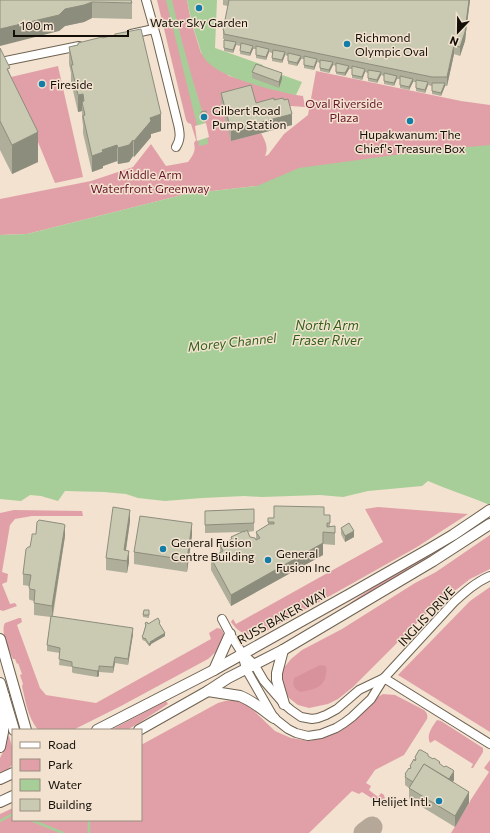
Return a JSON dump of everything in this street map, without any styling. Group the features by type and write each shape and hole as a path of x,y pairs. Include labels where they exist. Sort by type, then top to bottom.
{"main road":[{"name":"RUSS BAKER WAY","path":"99,729 214,670 431,548 477,520 490,510"},
{"path":"141,729 228,678 283,650 427,565 488,525"},
{"path":"214,670 230,634"},
{"path":"0,639 27,729"},
{"path":"283,650 277,673 277,680 284,704"},
{"path":"0,683 14,729"},
{"path":"208,691 245,698 274,718"},
{"path":"0,747 3,732 4,696"},
{"path":"0,779 12,773"},
{"path":"0,802 12,796"}],"street":[{"path":"146,0 179,130 179,142 176,147"},
{"path":"125,36 154,29"},
{"path":"0,62 89,43"},
{"name":"INGLIS DRIVE","path":"222,619 250,667 274,718 288,729 296,733 308,736 322,734 336,728 352,717 371,699 384,678 454,602 465,592 490,576"},
{"name":"INGLIS DRIVE","path":"250,667 291,710 301,717 312,719 333,712 359,690 384,678"},
{"path":"384,678 490,744"}],"green space":[{"path":"157,0 187,0 191,21 201,53 229,76 303,96 305,107 291,106 283,109 231,141 261,133 267,147 265,156 268,155 284,134 308,115 316,71 461,101 490,105 490,168 257,186 186,194 27,234 0,235 0,199 91,181 133,167 151,144 166,166 188,162 194,151 194,143 196,140 191,124 186,120"},
{"path":"58,66 83,177 55,183 11,77"},
{"path":"378,507 468,514 417,547 259,635 243,633 234,626 231,622 233,619 236,624 383,542 365,509"},
{"path":"14,510 82,511 83,516 32,516 15,519 10,525 2,572 8,574 7,582 2,584 10,604 15,603 17,606 3,611 0,610 0,513"},
{"path":"490,535 490,569 470,579 430,610 353,687 338,699 328,704 309,708 298,705 289,698 285,691 281,677 283,669 291,659 302,650 342,629 415,583 436,572"},
{"path":"444,545 446,548 351,605 350,603 381,582"},
{"path":"490,587 490,732 398,675 470,601"},
{"path":"21,618 22,622 17,625 40,688 46,695 96,703 211,639 209,633 217,628 221,629 224,637 221,646 208,659 75,729 37,729 27,709 20,675 22,674 18,663 17,664 15,659 13,659 7,646 4,636 5,623"},
{"path":"383,694 395,695 424,710 427,713 427,719 404,755 375,770 366,783 371,786 369,790 378,797 381,793 384,795 385,799 376,801 362,792 359,794 352,791 309,833 0,833 0,814 12,808 12,821 142,821 142,744 218,703 234,700 244,704 253,710 275,731 291,738 310,741 340,730 374,699"},
{"path":"166,701 168,704 129,729 113,729"},
{"path":"437,720 441,721 483,748 483,752 473,768 471,768 473,764 435,740 430,743 429,734"},
{"path":"9,736 12,746 12,765 0,773 0,758 4,750 7,737"},
{"path":"490,760 490,833 451,833 489,772 484,768"}],"shaded area":[{"path":"320,665 326,666 325,679 321,685 308,691 300,692 295,688 293,685 294,678"}],"water":[{"path":"166,0 172,0 184,51 204,120 208,144 199,146 197,125"},
{"path":"187,0 217,0 215,48 263,65 263,68 302,82 296,95 247,82 222,72 212,66 205,59 202,53 193,27"},
{"name":"North Arm Fraser River","path":"490,145 490,505 428,481 422,486 368,491 343,497 320,495 262,497 244,496 165,501 138,498 126,494 65,491 58,501 41,496 30,495 21,501 0,499 0,235 27,234 186,194 257,186 299,168 425,151"}],"pier":[{"path":"206,123 209,137 197,141 195,126"}],"building":[{"path":"0,0 131,0 132,3 92,2 65,9 59,15 0,29"},
{"name":"Richmond Olympic Oval","path":"229,0 469,0 465,32 460,47 454,45 447,77 432,77 224,34 223,30"},
{"path":"141,29 161,114 150,118 151,121 129,145 118,148 117,145 102,150 103,152 92,156 83,116 85,115 82,102 84,101 83,94 78,95 71,65 73,65 69,47 78,45 78,43 102,37"},
{"path":"224,40 236,42 233,50 224,48"},
{"path":"241,43 253,46 250,53 240,51"},
{"path":"256,46 269,49 266,57 256,55"},
{"path":"0,48 10,68 7,69 38,132 12,145 0,121"},
{"path":"273,50 285,52 282,60 272,58"},
{"path":"288,53 301,56 297,63 288,61"},
{"path":"304,56 317,59 314,67 304,65"},
{"path":"320,60 333,62 329,70 320,68"},
{"path":"336,63 349,66 345,73 336,72"},
{"path":"256,64 282,73 279,82 252,72"},
{"path":"352,66 365,69 362,77 352,75"},
{"path":"368,70 381,72 377,80 368,78"},
{"path":"384,73 397,76 394,83 384,81"},
{"path":"400,76 413,79 409,87 400,85"},
{"path":"416,80 428,82 425,90 416,88"},
{"path":"432,83 445,83 441,93 432,91"},
{"path":"251,85 256,103 274,98 274,100 283,98 284,100 288,99 292,114 231,130 221,93"},
{"path":"206,111 207,117 202,118 201,112"},
{"name":"General Fusion Inc","path":"274,506 324,507 324,515 330,515 330,523 327,523 327,527 335,526 335,533 323,532 323,543 231,595 211,558 223,551 220,545 232,539 231,537 244,531 247,530 250,537 255,538 256,540 260,538 256,532 269,524 274,524 274,522 268,522 268,518 274,518"},
{"path":"113,507 130,510 124,550 129,551 127,561 106,558"},
{"path":"254,509 254,523 205,525 205,511"},
{"name":"General Fusion Centre Building","path":"140,516 192,523 187,560 134,552"},
{"path":"39,520 65,525 52,606 34,603 35,590 30,589 29,587 31,575 23,574 26,549 30,547 32,534 36,534 37,522"},
{"path":"349,523 354,531 345,536 341,528"},
{"path":"144,610 149,610 149,615 143,615"},
{"path":"51,616 133,628 128,659 115,657 113,667 99,666 99,670 97,671 73,667 72,662 59,659 60,648 47,645"},
{"path":"158,618 159,623 165,633 149,644 142,636 146,625 145,623 147,622 148,624"},
{"path":"419,750 440,762 439,763 444,767 446,766 453,770 454,771 449,779 424,764 413,782 405,777 405,774 409,768 410,769 414,759 415,761 415,757"},
{"path":"424,764 469,792 455,816 409,788"}],"waterway":[{"path":"0,821 12,815"},
{"path":"33,821 63,833"},
{"path":"89,821 89,833"}],"taxiway":[{"path":"364,833 372,827"}],"place":[{"name":"Water Sky Garden","path":"199,8"},
{"name":"Richmond Olympic Oval","path":"347,44"},
{"name":"Fireside","path":"42,84"},
{"name":"Gilbert Road Pump Station","path":"204,117"},
{"name":"Hupakwanum: The Chief's Treasure Box","path":"410,121"},
{"name":"General Fusion Centre Building","path":"163,549"},
{"name":"General Fusion Inc","path":"268,560"},
{"name":"Helijet Intl.","path":"439,801"}],"park label":[{"name":"Oval Riverside Plaza","path":"344,110"},
{"name":"Middle Arm Waterfront Greenway","path":"150,181"}],"water label":[{"name":"Morey Channel","path":"232,342"}]}
